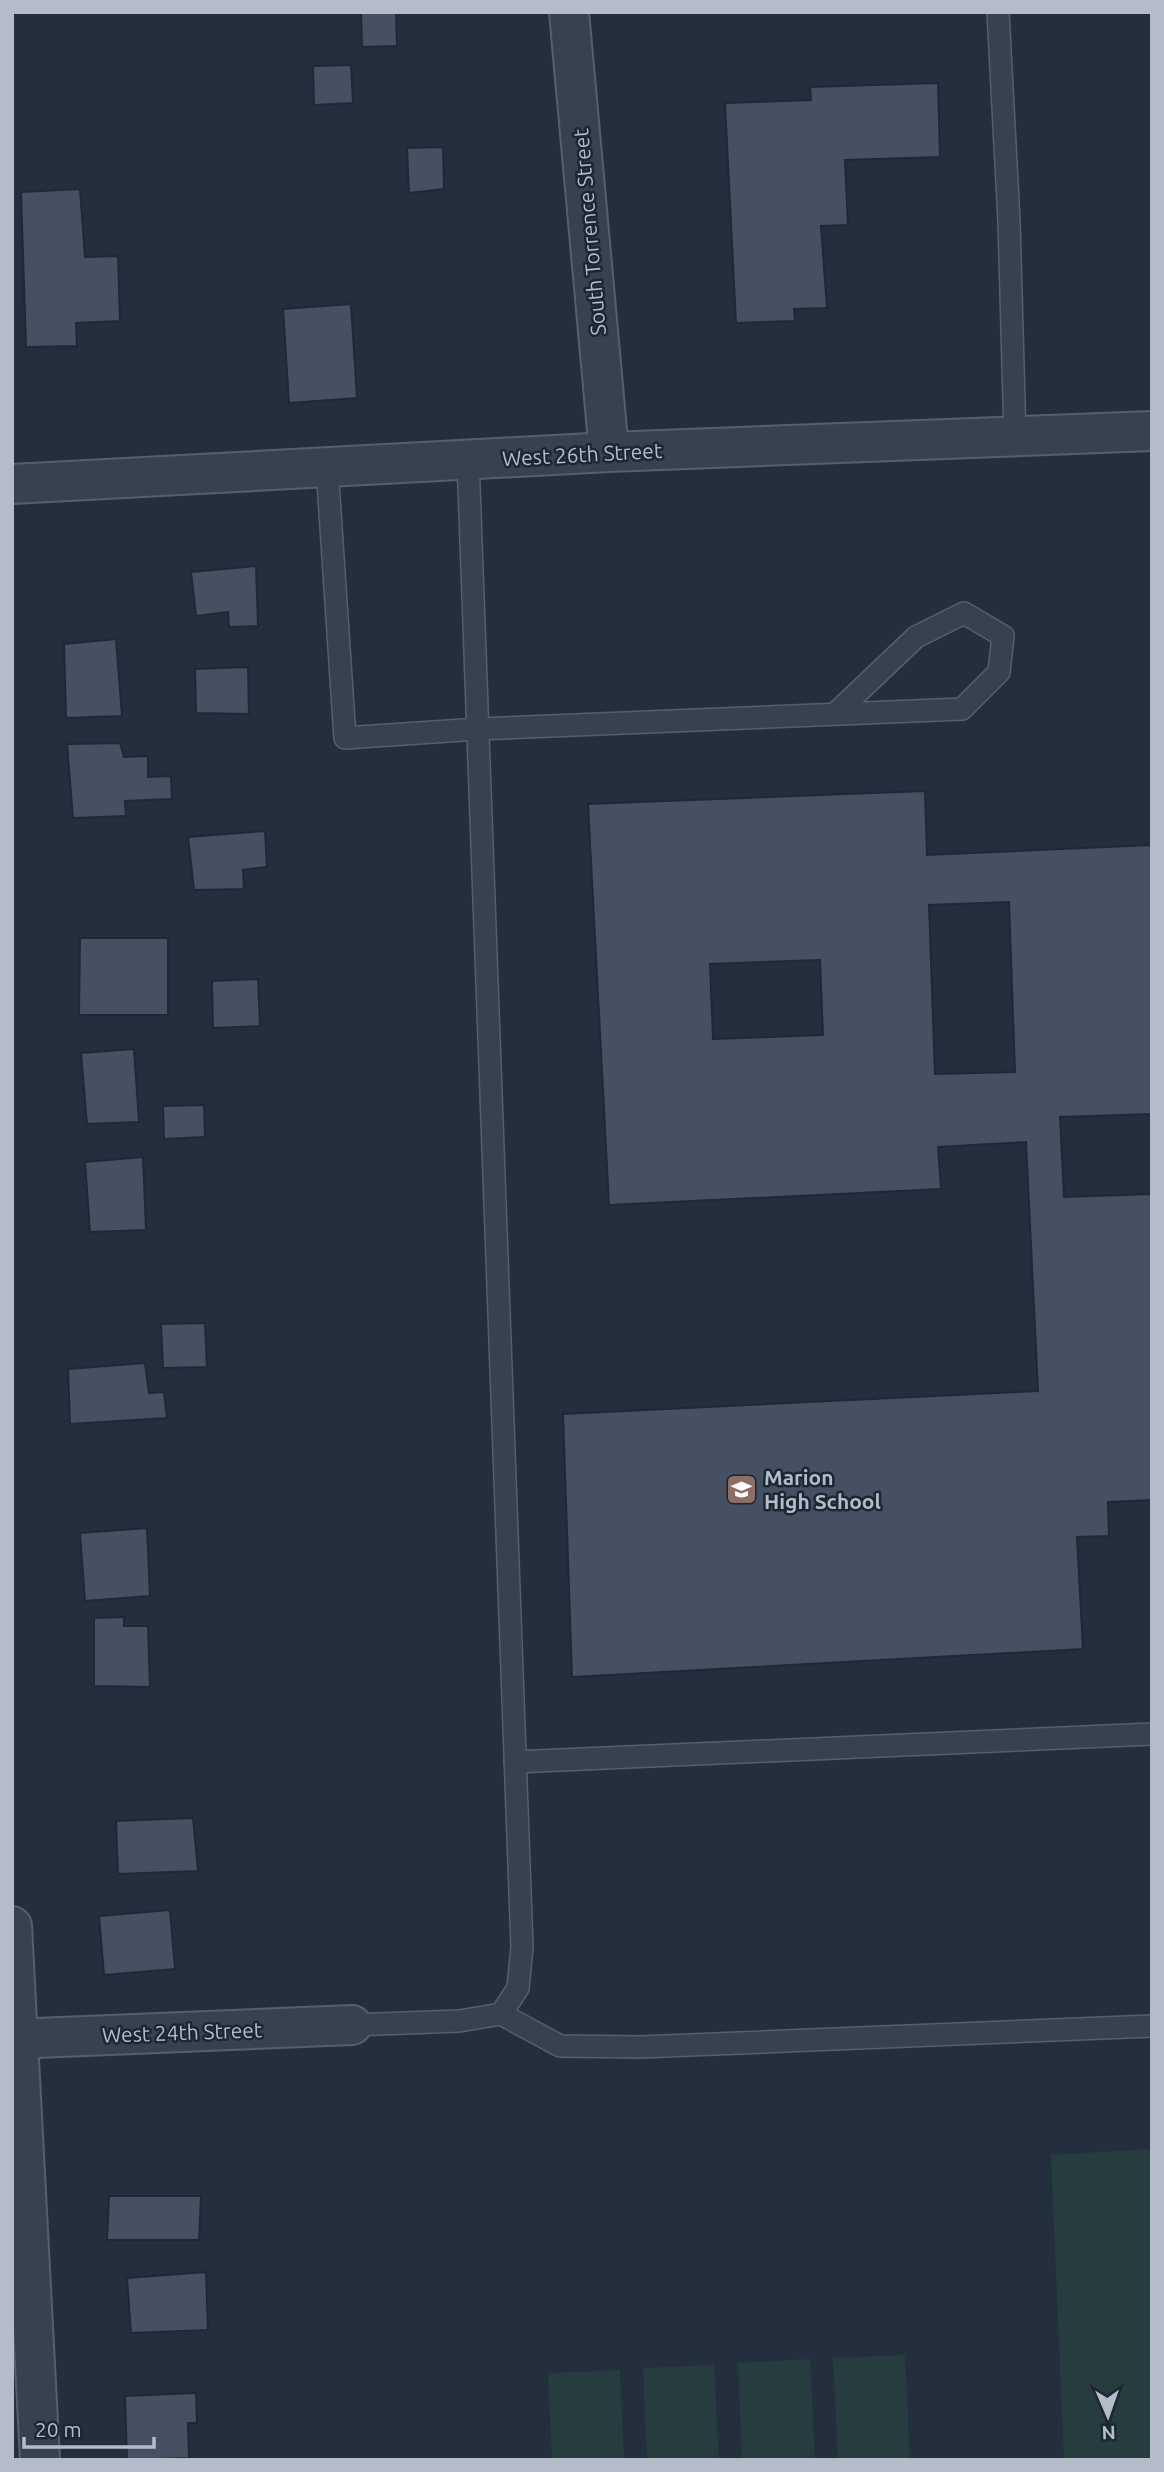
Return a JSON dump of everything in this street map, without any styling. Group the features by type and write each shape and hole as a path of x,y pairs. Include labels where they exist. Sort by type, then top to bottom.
{"street":[{"name":"South Torrence Street","path":"569,12 609,452"},
{"name":"West 26th Street","path":"12,484 609,452 1152,431"},
{"path":"12,1926 15,2039 40,2460"},
{"name":"West 24th Street","path":"15,2039 352,2025"}],"lane":[{"path":"998,12 1009,221 1015,437"},
{"path":"468,459 522,1947 518,1988 501,2014"},
{"path":"327,467 345,738 478,729 962,709 999,672 1003,636 964,612 916,637 835,714"},
{"path":"515,1762 1152,1734"},
{"path":"352,2025 459,2021 501,2014 560,2046 628,2047 1152,2026"}],"green space":[{"path":"1152,2149 1152,2460 1064,2460 1051,2155"},
{"path":"905,2355 910,2460 838,2460 833,2358"},
{"path":"810,2359 815,2460 742,2460 738,2363"},
{"path":"714,2365 719,2460 647,2460 643,2368"},
{"path":"620,2370 624,2460 552,2460 548,2373"}],"building":[{"path":"361,12 396,12 397,46 362,47"},
{"path":"351,65 353,103 314,105 313,66"},
{"path":"938,83 940,157 845,160 848,225 821,226 827,308 794,309 795,321 736,323 725,103 811,100 810,87"},
{"path":"443,147 444,189 409,193 407,148"},
{"path":"80,189 85,257 118,256 120,321 76,323 77,346 26,347 21,192"},
{"path":"351,304 357,398 289,403 283,309"},
{"path":"256,566 258,626 229,627 228,612 196,616 191,572"},
{"path":"116,639 122,716 66,718 64,644"},
{"path":"248,667 249,714 196,713 195,669"},
{"path":"120,743 124,757 148,756 148,777 171,776 172,799 125,801 126,816 73,818 67,744"},
{"path":"925,791 927,855 1152,845 1152,1114 1060,1117 1064,1197 1152,1194 1152,1500 1108,1502 1109,1536 1077,1537 1083,1649 572,1677 563,1414 1038,1391 1026,1142 938,1147 941,1189 609,1205 588,804","holes":["1009,902 1015,1072 935,1074 929,905","820,960 823,1035 713,1039 710,964"]},
{"path":"265,831 267,867 243,870 244,889 194,890 188,837"},
{"path":"80,938 168,938 168,1015 79,1015"},
{"path":"258,979 260,1026 213,1028 212,981"},
{"path":"134,1049 139,1122 87,1124 81,1053"},
{"path":"204,1105 205,1137 164,1139 163,1106"},
{"path":"143,1157 146,1230 90,1232 85,1162"},
{"path":"205,1323 207,1367 163,1368 161,1324"},
{"path":"145,1363 149,1393 164,1392 167,1418 70,1424 68,1369"},
{"path":"147,1528 150,1596 85,1601 80,1533"},
{"path":"124,1617 124,1626 148,1626 150,1687 94,1686 94,1618"},
{"path":"193,1818 198,1871 118,1874 116,1821"},
{"path":"170,1910 175,1969 104,1975 99,1916"},
{"path":"109,2196 201,2196 199,2240 107,2240"},
{"path":"206,2272 208,2330 131,2333 127,2278"},
{"path":"196,2393 197,2423 188,2423 189,2458 127,2460 125,2396"}],"place":[{"name":"Marion High School","path":"741,1489"}]}
